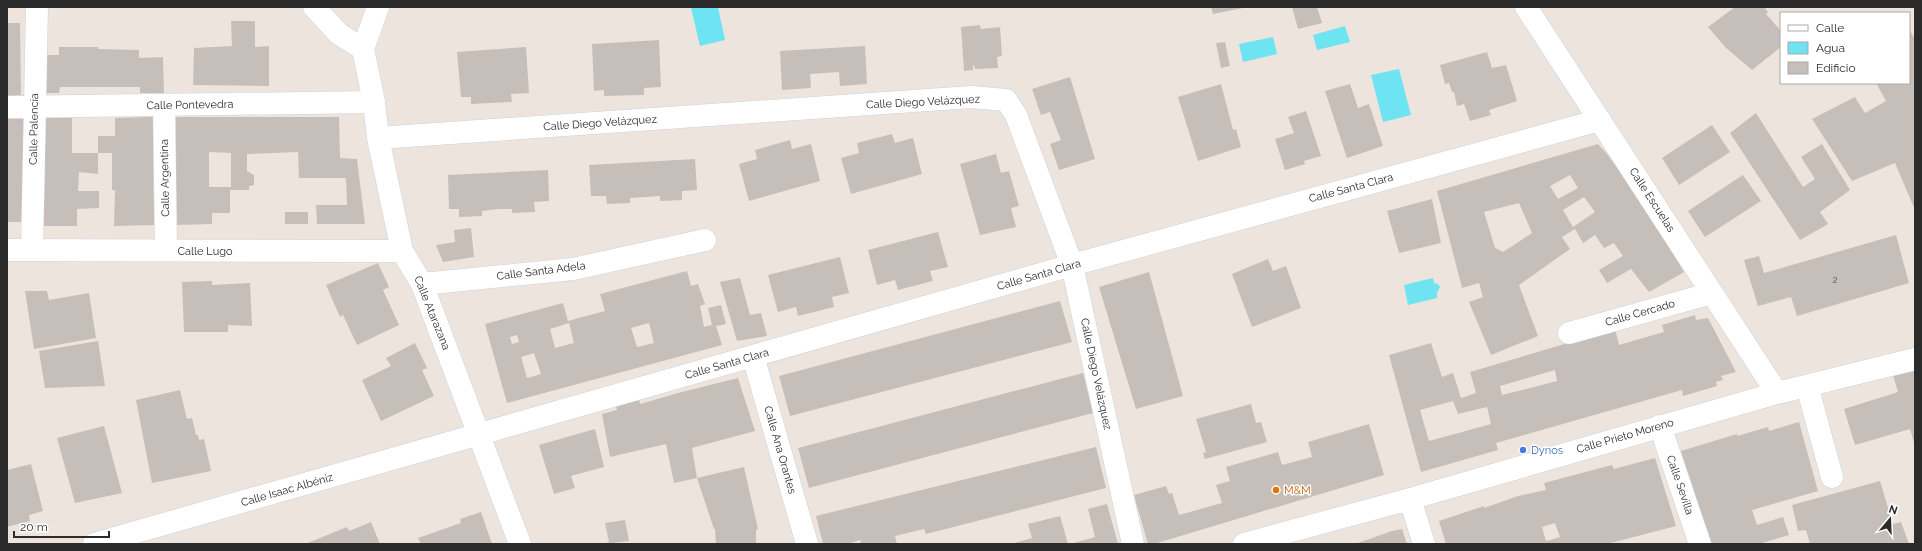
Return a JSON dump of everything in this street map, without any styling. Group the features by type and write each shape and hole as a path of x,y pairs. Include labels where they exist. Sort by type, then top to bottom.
{"street":[{"name":"Calle Palencia","path":"32,250 37,7"},
{"path":"314,7 339,34 363,49 378,7"},
{"name":"Calle Escuelas","path":"1526,7 1777,393"},
{"name":"Calle Atarazana","path":"363,49 374,102 378,138 402,251 422,284 520,544"},
{"name":"Calle Diego Velázquez","path":"378,138 971,97 1006,100 1016,115 1072,265 1133,544"},
{"name":"Calle Pontevedra","path":"7,107 374,102"},
{"name":"Calle Argentina","path":"164,105 166,250"},
{"name":"Calle Santa Clara","path":"479,436 1072,265 1600,120"},
{"name":"Calle Santa Adela","path":"422,284 573,269 705,240"},
{"name":"Calle Lugo","path":"7,250 402,251"},
{"name":"Calle Cercado","path":"1569,333 1712,293"},
{"name":"Calle Ana Orantes","path":"753,356 807,544"},
{"name":"Calle Prieto Moreno","path":"1244,544 1410,499 1777,393 1915,358"},
{"path":"1807,386 1832,477"},
{"name":"Calle Sevilla","path":"1660,426 1700,544"},
{"name":"Calle Isaac Albéniz","path":"94,544 479,436"},
{"path":"1410,499 1424,544"}],"water":[{"path":"718,7 725,40 700,46 691,8"},
{"path":"1345,26 1350,42 1317,50 1313,35"},
{"path":"1273,37 1277,54 1243,62 1239,44"},
{"path":"1399,69 1411,115 1383,122 1371,75"},
{"path":"1433,278 1434,283 1438,284 1440,287 1437,293 1437,298 1408,305 1404,285"}],"building":[{"path":"1211,7 1243,7 1243,8 1213,14"},
{"path":"1292,7 1317,7 1322,23 1298,29"},
{"path":"1735,7 1764,7 1768,12 1766,14 1780,30 1780,48 1752,70 1725,47 1708,27"},
{"path":"231,21 255,21 255,47 269,46 269,86 193,85 194,48 232,46"},
{"path":"7,23 20,23 21,95 7,96"},
{"path":"980,25 981,29 1000,27 1002,56 997,57 998,68 975,69 973,65 973,70 964,71 961,27"},
{"path":"1910,31 1915,39 1915,210 1895,163 1852,181 1812,119 1855,97 1865,113 1886,101 1877,84 1910,84"},
{"path":"659,40 661,87 644,88 644,95 604,96 604,90 594,91 592,44"},
{"path":"1225,42 1230,66 1221,68 1216,43"},
{"path":"865,46 867,84 840,86 839,72 810,74 811,88 782,90 780,51"},
{"path":"59,47 98,47 98,49 139,50 139,58 163,57 164,93 140,93 140,87 60,87 59,93 42,93 42,55 59,55"},
{"path":"526,47 529,93 511,94 512,102 471,104 471,97 461,97 457,52"},
{"path":"1487,52 1492,68 1506,65 1517,101 1489,110 1491,115 1470,121 1464,104 1457,106 1454,92 1452,92 1449,83 1445,84 1440,65"},
{"path":"1070,77 1095,159 1059,170 1050,144 1061,140 1050,112 1041,115 1032,89"},
{"path":"1221,84 1233,130 1236,129 1241,147 1198,161 1178,97"},
{"path":"1350,84 1358,108 1369,104 1383,146 1347,158 1325,91"},
{"path":"1306,111 1321,156 1304,161 1305,164 1285,170 1275,139 1294,133 1288,117"},
{"path":"1756,113 1803,187 1815,179 1801,157 1822,144 1850,190 1820,212 1828,224 1800,240 1730,133"},
{"path":"153,117 154,225 114,226 115,190 112,190 112,153 98,153 98,136 115,136 115,118"},
{"path":"176,117 339,117 340,158 357,159 365,224 317,224 316,205 347,205 346,178 299,178 298,152 247,154 247,171 254,175 254,185 249,186 249,190 230,190 230,213 212,213 212,224 174,225","holes":["209,152 231,153 231,187 209,187"]},
{"path":"43,118 72,118 72,153 98,153 98,174 79,172 78,191 99,191 99,208 77,209 77,226 44,226"},
{"path":"7,119 28,119 25,222 7,222"},
{"path":"1712,125 1730,152 1679,185 1662,158"},
{"path":"892,134 895,143 913,138 922,174 851,194 841,158 859,153 857,143"},
{"path":"790,140 792,149 811,144 820,181 749,201 739,164 757,159 755,150"},
{"path":"1598,144 1642,202 1684,272 1649,292 1631,269 1607,283 1599,270 1623,256 1614,243 1604,248 1595,235 1583,243 1575,229 1562,237 1570,249 1519,285 1538,336 1491,355 1469,302 1483,297 1479,283 1462,288 1437,191","holes":["1570,175 1578,188 1558,199 1550,186","1584,197 1595,212 1573,227 1563,210","1519,203 1532,233 1503,252 1495,248 1484,212"]},
{"path":"996,154 1001,173 1009,171 1019,206 1011,208 1016,227 980,235 960,164"},
{"path":"695,159 697,190 682,191 682,200 660,201 660,196 630,198 630,203 607,204 606,196 591,196 589,165"},
{"path":"548,170 549,201 534,202 535,212 512,213 512,209 498,209 482,211 482,216 459,217 459,209 449,209 448,175"},
{"path":"1743,175 1761,201 1705,237 1688,211"},
{"path":"1432,199 1441,243 1399,253 1387,211"},
{"path":"285,212 308,212 308,224 285,224"},
{"path":"471,228 474,257 443,262 436,245 455,242 454,230"},
{"path":"938,232 948,267 930,271 933,281 898,290 895,280 877,285 868,250"},
{"path":"1896,235 1909,283 1797,316 1791,297 1758,306 1744,260 1759,256 1764,273"},
{"path":"840,257 849,293 832,297 834,307 798,316 796,307 778,312 768,275"},
{"path":"1268,259 1273,271 1286,266 1301,308 1252,327 1232,274"},
{"path":"378,263 389,287 383,290 399,325 357,345 343,315 340,317 326,285"},
{"path":"687,271 691,286 698,284 705,304 700,306 704,327 712,325 708,308 721,305 726,324 716,326 722,345 507,403 485,324 563,303 568,321 605,311 600,294","holes":["569,323 574,343 555,348 550,329","649,323 654,343 637,347 631,328","517,335 519,342 512,344 510,337","534,353 541,374 527,378 521,357"]},
{"path":"1149,272 1183,396 1136,409 1099,287"},
{"path":"740,278 750,315 761,313 767,336 737,341 720,282"},
{"path":"212,281 212,285 250,283 252,326 228,325 228,332 184,332 182,282"},
{"path":"25,291 47,291 49,300 89,293 96,338 34,349"},
{"path":"1060,301 1072,342 790,416 779,376"},
{"path":"1695,315 1696,320 1708,318 1736,372 1721,376 1723,380 1716,382 1717,386 1683,396 1682,390 1496,443 1498,450 1421,472 1389,355 1431,343 1442,377 1453,373 1461,398 1476,393 1470,372 1615,329 1619,345 1664,332 1662,325","holes":["1555,370 1557,381 1502,395 1500,386","1453,401 1458,414 1487,407 1491,424 1429,441 1420,410"]},
{"path":"98,341 105,386 45,388 39,351"},
{"path":"415,343 427,368 422,370 434,396 381,421 362,380 391,366 386,358"},
{"path":"1915,369 1915,446 1910,429 1855,445 1844,409 1898,392 1893,375"},
{"path":"1083,373 1093,413 809,488 798,448"},
{"path":"738,378 755,431 692,448 697,478 674,483 666,444 610,457 602,414 617,410 616,406 639,399 640,404"},
{"path":"180,390 187,419 192,418 196,435 198,435 199,440 204,439 211,471 152,483 136,400"},
{"path":"1251,404 1256,423 1261,422 1267,442 1205,459 1203,453 1206,452 1196,419"},
{"path":"1799,422 1818,491 1752,510 1757,525 1783,517 1789,535 1759,544 1711,544 1681,451 1737,434 1737,436 1768,427 1769,431"},
{"path":"1369,424 1384,475 1154,544 1148,544 1134,495 1166,486 1169,494 1172,493 1179,515 1222,503 1216,485 1230,481 1226,467 1278,452 1282,465 1312,457 1308,442"},
{"path":"104,426 122,493 75,503 57,438"},
{"path":"595,429 604,467 571,476 575,488 554,494 539,445"},
{"path":"1096,447 1106,488 926,534 924,529 895,536 897,544 861,544 860,540 848,544 823,544 816,516"},
{"path":"1655,458 1676,526 1607,544 1446,544 1439,521 1518,496 1546,490 1544,483 1612,465 1614,469","holes":["1555,523 1560,537 1546,541 1542,527"]},
{"path":"31,464 43,511 29,515 30,521 7,527 7,470"},
{"path":"744,467 758,529 756,530 756,544 716,544 715,529 697,478"},
{"path":"1880,481 1893,524 1901,522 1909,544 1810,544 1806,530 1798,531 1792,505"},
{"path":"1107,504 1118,544 1070,544 1095,537 1088,509"},
{"path":"481,512 492,544 421,544 418,538 461,523 460,519"},
{"path":"1060,516 1068,544 1011,544 1032,538 1028,524"},
{"path":"625,520 629,541 603,544 609,542 605,523"},
{"path":"371,522 380,544 305,544 347,527 349,531"},
{"path":"1402,529 1407,544 1355,544 1392,531"}],"place":[{"name":"Dynos","path":"1523,450"},
{"name":"M&M","path":"1276,490"}]}
